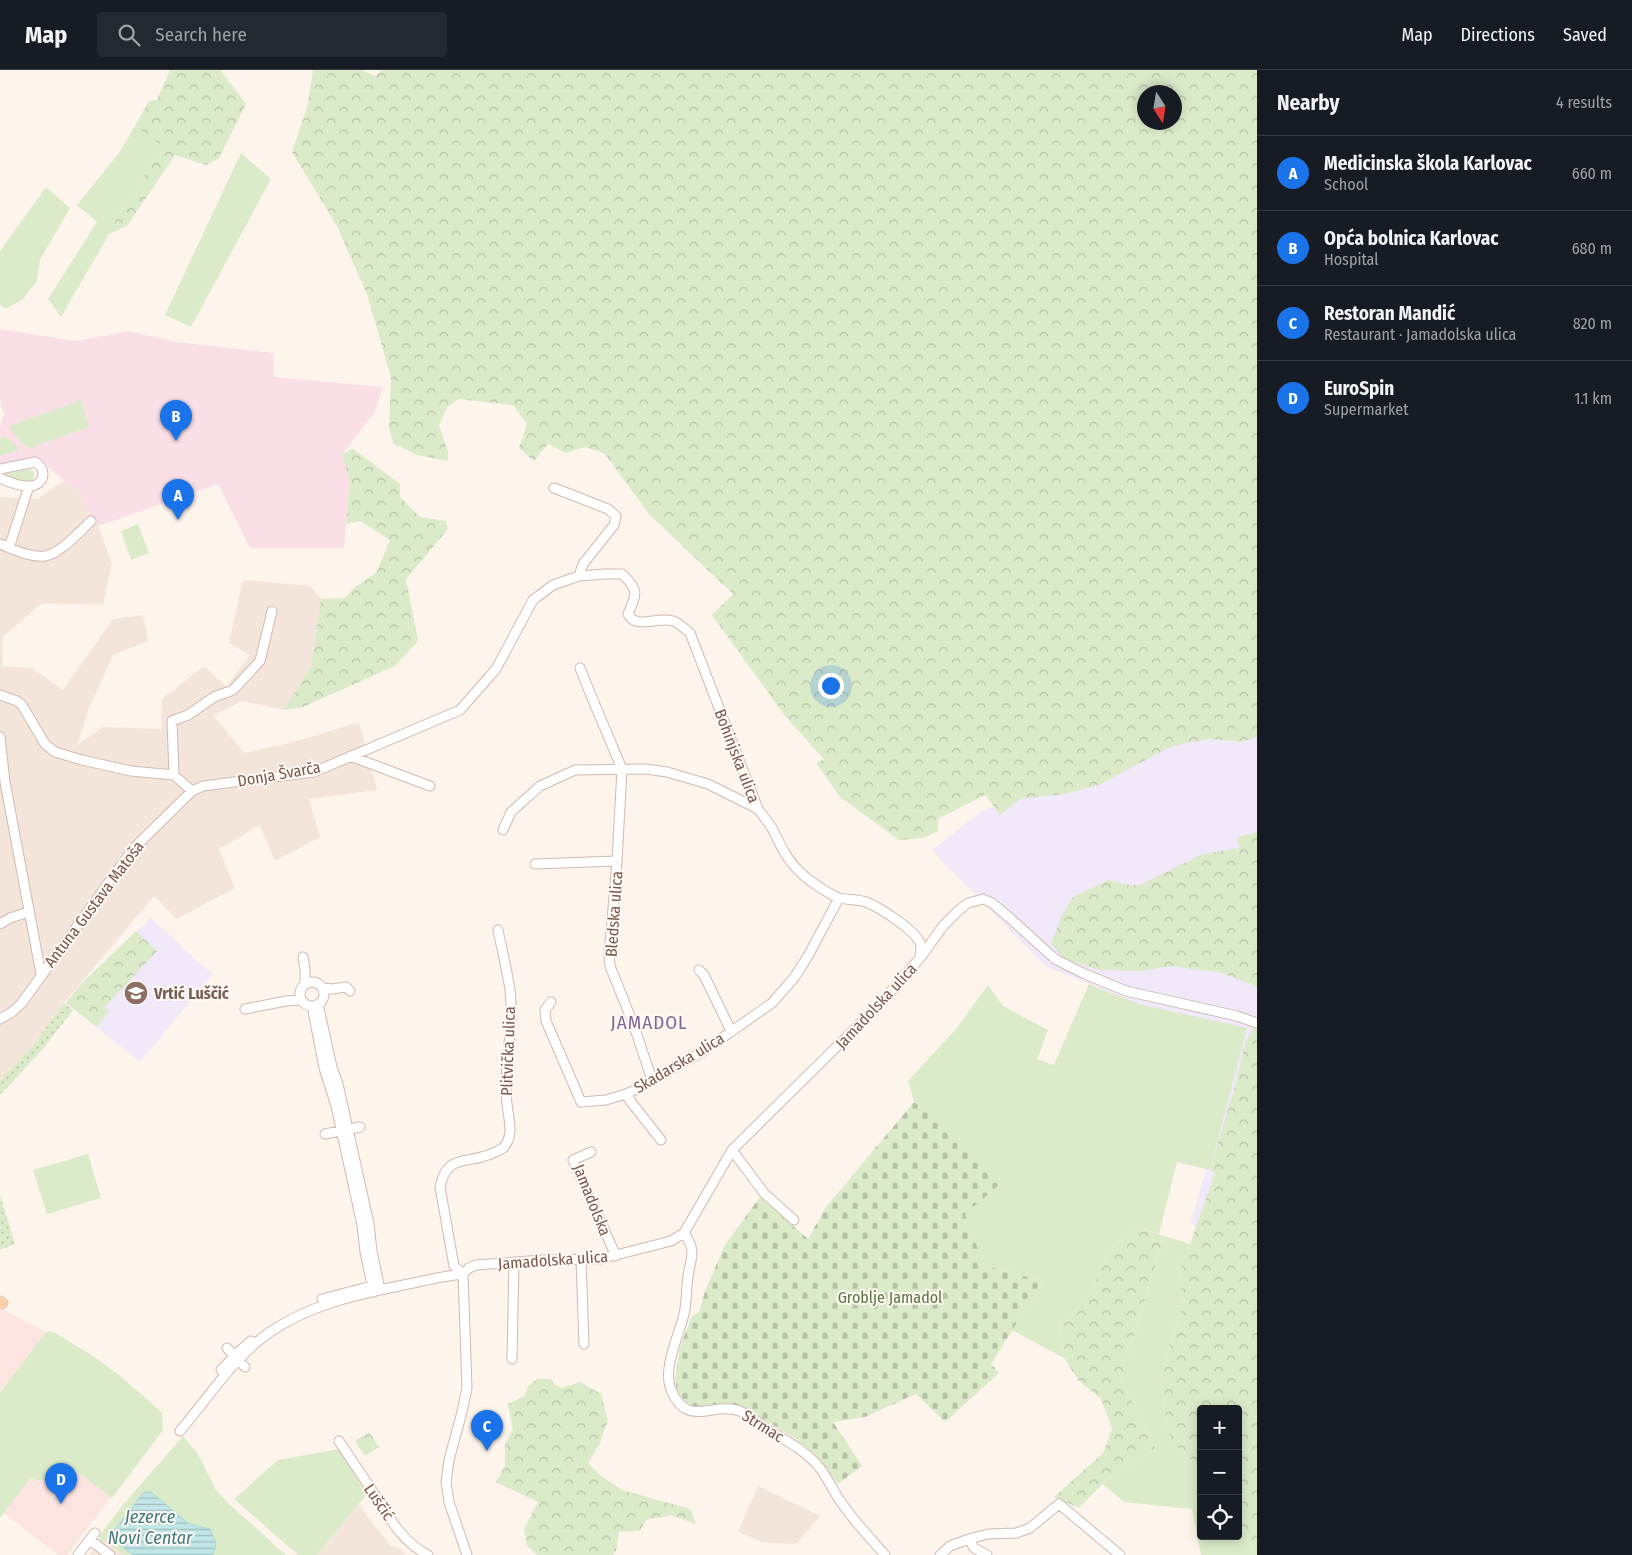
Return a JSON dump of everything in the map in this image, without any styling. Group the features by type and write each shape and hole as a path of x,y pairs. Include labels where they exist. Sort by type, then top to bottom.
{"street":[{"path":"0,469 35,462 41,466 44,472 38,484 30,486 0,478"},
{"path":"30,486 3,547 31,555 45,556 58,550 91,521"},
{"path":"554,488 608,509 616,516 614,525 583,564 578,576"},
{"name":"Bohinjska ulica","path":"578,576 622,574 634,585 635,598 628,614 631,619 637,623 662,619 675,621 690,633 758,809 771,827 778,845 801,874 814,883 839,898 865,902 898,921 920,942 922,948 920,958"},
{"name":"Donja Švarča","path":"192,791 203,786 314,772 460,710 496,669 533,600 553,585 578,576"},
{"path":"174,775 172,721 188,715 214,697 234,690 260,661 272,611"},
{"name":"Bledska ulica","path":"580,668 622,769 609,955 610,966 634,1026 652,1080"},
{"path":"0,695 22,705 45,744 55,752 131,771 174,775 192,791"},
{"path":"0,737 3,782 41,974"},
{"path":"350,756 430,786"},
{"path":"503,830 511,812 540,786 575,770 646,769 667,772 708,784 758,809"},
{"name":"Antuna Gustava Matoša","path":"0,1019 21,1004 133,849 192,791"},
{"name":"Bledska ulica","path":"535,864 617,861"},
{"name":"Skadarska ulica","path":"550,1002 545,1010 546,1021 581,1102 606,1100 626,1094 702,1052 772,1003 794,978 839,898"},
{"name":"Jamadolska ulica","path":"377,1289 463,1274 469,1268 476,1265 542,1260 600,1259 672,1241 684,1234 732,1150 879,1005 920,958 943,926 958,910 968,903 983,899 992,903 1055,959 1085,974 1126,991 1237,1016 1257,1023"},
{"path":"0,924 10,918 29,912"},
{"name":"Plitvička ulica","path":"463,1274 454,1266 440,1186 442,1174 453,1164 488,1155 502,1148 511,1129 505,1087 510,991 498,930"},
{"path":"303,957 308,982"},
{"name":"Skadarska ulica","path":"698,970 704,975 731,1031"},
{"path":"326,990 323,998 315,1005 304,1004 300,996 300,987 308,982 319,984 326,990 346,987 350,991"},
{"path":"245,1009 286,1001 300,996"},
{"path":"315,1005 338,1084 365,1252 371,1280 377,1289"},
{"name":"Skadarska ulica","path":"626,1094 661,1140"},
{"path":"325,1134 360,1127"},
{"path":"344,1130 369,1224 377,1289"},
{"path":"732,1150 764,1193 794,1220"},
{"name":"Jamadolska","path":"590,1152 573,1160 616,1256"},
{"name":"Strmac","path":"684,1234 691,1244 692,1253 684,1313 670,1360 668,1377 670,1390 677,1402 688,1411 701,1412 731,1409 742,1411 794,1445 818,1466 841,1502 885,1555"},
{"path":"581,1260 584,1344"},
{"path":"512,1359 514,1262"},
{"path":"463,1274 467,1388 449,1460 446,1482 449,1502 467,1555"},
{"path":"364,1288 371,1280"},
{"path":"178,1429 237,1357 266,1329 290,1314 326,1298 364,1288 377,1289"},
{"path":"237,1357 299,1315 377,1289"},
{"path":"227,1348 246,1367"},
{"name":"Luščić","path":"339,1441 404,1537 417,1549 428,1555"},
{"path":"940,1555 950,1546 969,1539 988,1534 1023,1531 1030,1528 1059,1504 1120,1555"},
{"path":"78,1555 92,1536 110,1555"},
{"path":"969,1539 974,1548 987,1555"}],"shaded area":[{"path":"0,329 76,341 129,331 176,342 273,353 274,377 383,387 374,413 342,455 350,481 344,548 250,548 218,484 98,526 77,489 64,481 45,464 36,460 0,468 0,427 4,414 0,402"},
{"path":"64,481 77,489 98,526 112,564 103,605 42,603 3,637 2,666 32,668 63,690 113,619 143,615 148,641 113,655 89,708 77,745 103,727 161,729 162,699 204,666 226,687 250,655 229,643 243,580 310,586 321,599 311,666 284,710 242,701 213,715 244,753 294,742 359,722 377,790 309,799 320,837 275,861 260,825 219,849 235,888 177,919 154,896 64,1003 33,1046 0,1081 0,497 37,499"},
{"path":"1257,716 1257,1269 1191,1223 1246,1028 1139,1004 1045,966 932,850 982,811"},
{"name":"Vrtić Luščić","path":"151,918 213,974 140,1062 66,1003 82,983"},
{"path":"0,1308 46,1332 0,1391"},
{"path":"67,1464 111,1497 67,1555 58,1555 4,1513 30,1479 53,1482"},
{"path":"758,1486 820,1516 797,1543 762,1542 738,1532"},
{"path":"359,1504 390,1545 401,1549 406,1555 317,1555"},
{"path":"105,1534 131,1555 89,1555"}],"green space":[{"path":"170,70 220,70 246,104 219,158 206,165 175,155 127,226 113,224 164,147 135,126 149,101 157,100"},
{"path":"313,70 362,70 375,76 382,70 1257,70 1257,737 1241,742 1212,739 1168,748 1099,785 1065,794 1020,799 1000,815 985,795 938,819 938,831 923,838 899,840 840,797 816,763 824,759 785,716 712,615 733,594 649,514 604,453 585,447 566,453 548,444 534,461 519,448 527,424 513,405 459,399 447,407 439,425 448,452 448,461 417,455 394,444 389,429 391,377 367,294 337,226 292,152 308,104"},
{"path":"135,126 165,146 113,224 127,226 109,234 61,317 48,299 97,222 77,205 119,153"},
{"path":"241,153 271,179 191,327 165,315"},
{"path":"46,187 70,208 40,260 37,281 23,299 6,309 0,305 0,251"},
{"path":"81,400 89,427 30,448 15,436 9,426"},
{"path":"5,436 18,447 18,450 0,456 0,439"},
{"path":"352,448 400,484 400,497 420,517 446,521 448,529 406,579 418,641 395,666 303,707 284,710 311,666 321,599 345,598 355,587 376,573 390,540 360,521 346,524 350,481 342,455"},
{"path":"27,469 34,472 33,480 21,481 1,475"},
{"path":"138,524 149,553 131,560 121,531"},
{"path":"1257,832 1257,987 1222,973 1171,966 1142,971 1099,970 1064,958 1051,944 1062,915 1073,897 1108,880 1129,885 1140,885 1203,854 1239,848 1237,837"},
{"path":"136,931 157,951 105,1007 109,1011 97,1027 66,1003 82,983"},
{"path":"1089,984 1139,1004 1247,1028 1210,1170 1177,1162 1159,1234 1137,1227 1111,1249 1083,1309 1060,1323 1064,1358 1012,1330 1043,1281 984,1265 964,1214 999,1185 914,1102 908,1081 956,1029 988,985 1003,1006 1048,1030 1037,1059 1054,1065"},
{"path":"64,1003 73,1010 42,1050 0,1095 0,1081 33,1046"},
{"path":"1257,1025 1257,1555 1242,1532 1242,1405 1197,1405 1197,1465 1172,1443 1167,1426 1160,1380 1183,1306 1180,1272 1215,1173 1210,1170 1235,1086 1246,1040"},
{"name":"Groblje Jamadol","path":"914,1102 951,1129 999,1185 965,1214 984,1265 1043,1281 991,1364 999,1373 945,1422 916,1394 865,1417 833,1422 862,1466 838,1484 823,1464 798,1440 755,1414 732,1405 695,1407 684,1401 677,1390 675,1379 680,1347 692,1316 699,1312 705,1291 725,1245 760,1197 808,1239 826,1207"},
{"path":"88,1154 101,1198 47,1214 33,1170"},
{"path":"0,1195 15,1244 0,1250"},
{"path":"1137,1227 1164,1236 1121,1380 1156,1449 1109,1477 1079,1508 1054,1497 1103,1453 1112,1429 1101,1399 1078,1380 1064,1358 1060,1323 1083,1309 1111,1249"},
{"path":"1164,1236 1190,1244 1180,1272 1183,1306 1160,1380 1167,1426 1172,1443 1197,1465 1197,1535 1192,1509 1124,1502 1103,1484 1109,1477 1156,1449 1121,1380"},
{"path":"49,1331 62,1336 130,1384 162,1413 163,1430 112,1498 67,1464 53,1482 30,1479 0,1518 0,1392 46,1332"},
{"path":"537,1379 551,1379 554,1384 561,1388 580,1382 601,1394 608,1420 600,1443 588,1463 601,1476 622,1490 690,1509 696,1524 671,1515 646,1520 640,1531 619,1532 616,1551 613,1555 537,1555 527,1546 524,1529 538,1502 496,1482 505,1466 505,1443 513,1430 508,1404 524,1396 528,1386"},
{"path":"369,1432 379,1447 365,1456 355,1441"},
{"path":"183,1436 198,1454 216,1490 286,1555 213,1555 216,1544 151,1492 113,1539 133,1555 123,1555 106,1541 100,1542 100,1535 122,1506"},
{"path":"339,1449 367,1494 317,1555 298,1555 234,1499 278,1460"},
{"path":"1242,1532 1257,1555 1201,1555 1198,1540 1242,1540"}],"water":[{"name":"Jezerce Novi Centar","path":"144,1492 151,1492 189,1524 210,1529 216,1544 213,1555 133,1555 113,1539 112,1533"}],"place":[{"name":"Opća bolnica Karlovac","path":"176,441"},
{"name":"Medicinska škola Karlovac","path":"178,520"},
{"name":"Vrtić Luščić","path":"136,993"},
{"name":"Restoran Mandić","path":"487,1451"},
{"name":"EuroSpin","path":"61,1504"}],"district":[{"name":"JAMADOL","path":"649,1022"}]}
